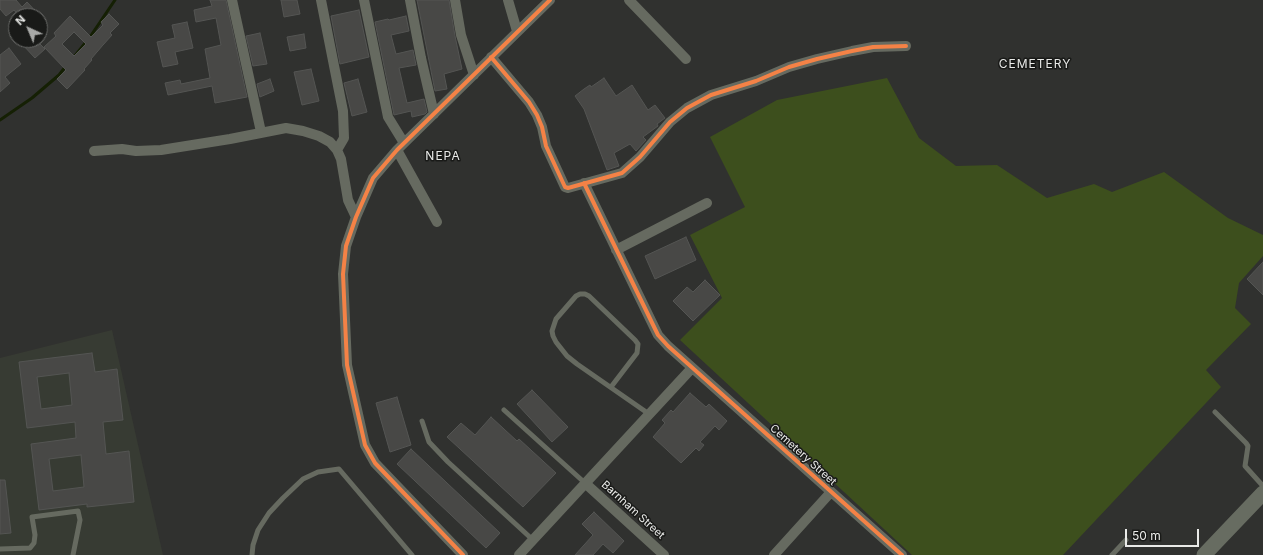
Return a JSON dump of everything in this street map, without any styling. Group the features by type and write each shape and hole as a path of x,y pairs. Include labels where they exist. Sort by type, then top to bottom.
{"street":[{"path":"232,0 261,132"},
{"path":"321,0 343,111 344,138 337,150"},
{"path":"364,0 388,117 404,143"},
{"path":"410,0 434,114"},
{"path":"455,0 461,35 474,75"},
{"path":"508,0 517,31"},
{"path":"463,555 375,463 365,445 347,365 342,274 346,246 356,217 373,178 397,150 550,0"},
{"path":"629,0 686,59"},
{"path":"491,57 529,102 537,115 542,127 546,146 564,187 568,188 622,173 640,157 670,122 687,108 711,95 756,81 789,67 817,59 873,47 906,46"},
{"path":"94,151 161,150 286,128 303,131 319,136 330,142 337,150 341,159 348,200 356,217"},
{"path":"397,150 437,222"},
{"name":"Cemetery Street","path":"584,183 658,335 692,368 902,555"},
{"path":"616,250 707,203"},
{"path":"519,555 692,368"},
{"name":"Barnham Street","path":"585,483 664,555"},
{"path":"774,555 831,492"},
{"path":"1204,555 1263,493"}],"lane":[{"path":"611,387 637,353 638,344 589,296 580,294 576,296 556,319 552,331 556,342 572,360 649,414"},
{"path":"504,410 585,483"},
{"path":"1215,412 1248,446 1245,466 1263,486"},
{"path":"422,421 429,442 448,462 532,540"},
{"path":"252,555 253,545 258,530 269,513 283,498 303,479 318,472 339,469 412,555"},
{"path":"0,549 30,548 34,543 35,535 32,517 78,511 80,520 73,555"},
{"path":"1112,555 1126,540"}],"shaded area":[{"path":"112,330 163,555 0,555 0,358"}],"green space":[{"path":"887,78 919,138 956,166 997,165 1047,198 1094,184 1112,192 1164,172 1228,218 1263,235 1263,256 1239,283 1235,308 1251,324 1206,370 1221,387 1063,555 912,555 680,340 722,298 690,235 745,207 710,137 777,100"}],"building":[{"path":"0,0 16,0 22,7 27,2 33,8 8,8 8,14 6,16 0,9"},
{"path":"210,0 226,0 247,97 215,103 212,86 168,95 165,83 180,80 181,84 210,78 205,49 221,45 216,18 196,22 194,10 212,6"},
{"path":"281,0 297,0 300,14 284,17"},
{"path":"417,0 449,0 462,69 444,74 447,89 435,91"},
{"path":"359,10 369,57 340,64 331,16"},
{"path":"109,14 119,24 110,33 112,35 91,59 92,60 84,69 85,70 67,89 57,79 66,70 45,48 48,48 48,43 56,36 54,33 70,16 91,37 103,25 101,22","holes":["74,32 86,44 74,56 62,44"]},
{"path":"406,16 409,31 391,35 396,54 413,50 416,65 399,68 407,103 424,99 427,112 425,114 412,117 411,111 394,115 375,22"},
{"path":"187,22 193,48 175,52 178,64 163,67 157,42 175,38 172,25"},
{"path":"260,33 267,64 253,66 246,36"},
{"path":"304,34 306,48 290,51 287,37"},
{"path":"9,48 21,64 5,77 10,83 0,92 0,55"},
{"path":"26,48 45,49 35,58"},
{"path":"311,69 319,101 302,105 294,72"},
{"path":"604,78 616,96 632,85 648,110 655,105 665,118 657,124 658,126 643,137 646,140 636,151 630,144 614,153 619,166 607,170 584,109 575,96 590,85 591,87"},
{"path":"270,79 274,91 260,97 257,84"},
{"path":"358,79 367,112 352,116 344,83"},
{"path":"686,237 696,260 655,279 645,256"},
{"path":"1263,262 1263,295 1247,279"},
{"path":"705,280 720,295 693,321 673,301 687,287 693,292"},
{"path":"92,353 95,372 117,369 123,420 103,422 106,454 129,451 134,502 87,507 87,504 39,510 31,444 76,438 75,422 27,428 19,362","holes":["69,373 72,405 41,409 37,377","81,455 84,487 53,491 49,459"]},
{"path":"532,390 568,427 552,442 517,404"},
{"path":"690,393 706,407 709,404 727,421 719,430 715,426 700,442 704,445 699,451 696,448 681,463 653,437 665,423 662,420 671,410 673,412"},
{"path":"397,397 411,445 390,452 376,403"},
{"path":"491,417 517,441 519,439 556,473 523,507 447,437 461,423 475,435"},
{"path":"411,449 500,533 486,548 397,464"},
{"path":"0,480 5,480 11,533 0,534"},
{"path":"594,512 624,541 613,553 603,544 593,555 575,555 593,535 582,524"}],"waterway":[{"path":"74,57 90,37 115,0"},
{"path":"0,120 32,98 59,75 66,66"}],"cycle path":[{"path":"463,555 375,463 365,445 347,365 343,274 346,246 356,217 373,178 397,150 550,0"},
{"path":"491,57 529,102 537,115 542,127 546,146 565,187 568,188 622,173 640,157 670,122 687,108 711,95 756,81 789,67 817,59 873,47 906,46"},
{"path":"584,183 658,335 668,346 902,555"}],"district":[{"name":"CEMETERY","path":"1035,64"},
{"name":"NEPA","path":"443,156"}]}
